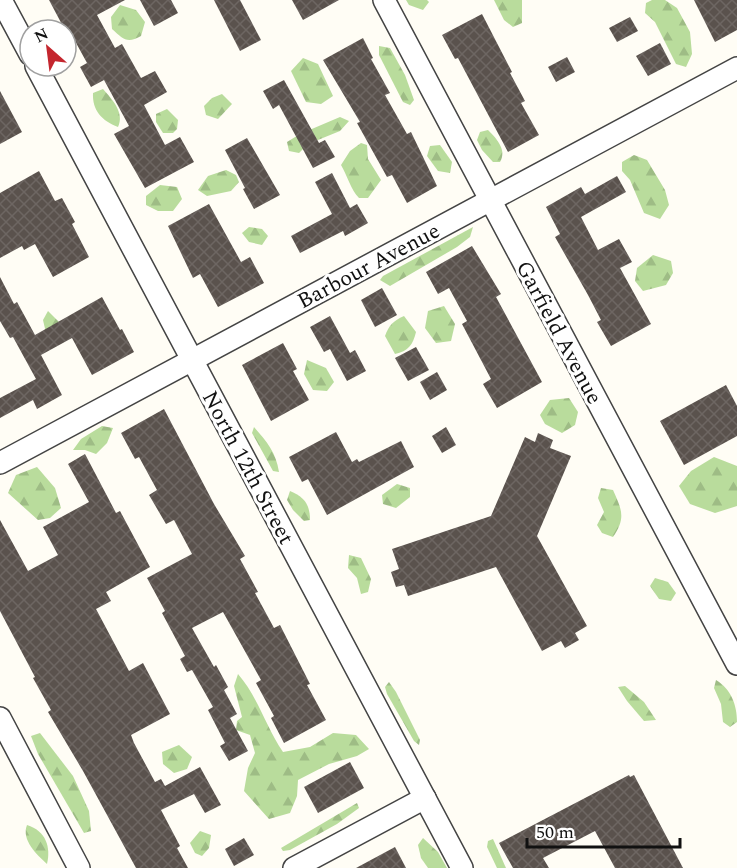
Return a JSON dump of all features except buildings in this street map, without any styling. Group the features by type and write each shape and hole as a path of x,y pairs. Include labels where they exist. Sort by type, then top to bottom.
{"street":[{"path":"1,0 18,32"},
{"name":"Garfield Avenue","path":"384,0 737,663"},
{"name":"Barbour Avenue","path":"0,463 737,68"},
{"name":"North 12th Street","path":"42,78 462,868"},
{"path":"0,718 79,868"},
{"path":"294,868 425,798"}],"green space":[{"path":"406,0 427,0 429,2 423,10 409,5"},
{"path":"494,0 522,0 522,23 513,27 504,20"},
{"path":"652,0 665,0 677,8 690,32 692,54 686,67 676,64 655,22 645,13 646,3"},
{"path":"120,5 136,10 145,22 141,36 129,40 112,29 111,17"},
{"path":"379,46 390,48 405,75 414,100 410,105 403,102 379,55"},
{"path":"303,58 318,64 333,96 321,104 306,102 291,71"},
{"path":"103,89 119,111 118,127 107,122 94,105 93,93"},
{"path":"222,94 232,104 218,119 206,115 204,106 212,98"},
{"path":"167,109 178,120 177,129 173,133 163,133 156,122 156,114"},
{"path":"340,117 349,121 340,131 308,144 299,153 289,151 287,142"},
{"path":"488,130 502,149 500,162 493,162 482,150 477,140 480,132"},
{"path":"361,143 367,145 368,159 381,180 368,198 359,198 356,195 341,165 350,151"},
{"path":"440,145 452,162 450,173 438,171 427,156 430,146"},
{"path":"634,155 647,160 665,190 669,205 660,219 644,213 630,180 622,171 622,162"},
{"path":"226,170 236,175 239,182 231,191 207,196 198,190 208,176"},
{"path":"160,185 177,187 182,199 173,211 158,211 146,205 146,196"},
{"path":"249,227 262,229 268,236 262,245 249,242 242,233"},
{"path":"473,227 470,237 457,247 390,286 380,280 383,276"},
{"path":"653,255 671,261 673,273 666,285 643,291 635,281 637,268"},
{"path":"444,306 455,324 451,341 436,343 425,328 428,311"},
{"path":"48,311 59,322 46,333 43,320"},
{"path":"404,316 416,332 409,347 395,354 385,336 392,324"},
{"path":"307,360 326,368 334,382 327,391 313,390 304,374"},
{"path":"569,398 578,412 575,425 562,433 545,424 540,415 550,400"},
{"path":"102,426 113,428 107,443 96,454 85,450 73,450 81,439"},
{"path":"254,427 273,453 279,472 273,471 252,433"},
{"path":"714,457 737,466 737,506 715,513 690,504 679,486 691,471"},
{"path":"37,467 55,488 61,508 50,518 38,520 8,493 16,475"},
{"path":"397,484 410,488 410,497 396,508 383,504 382,495"},
{"path":"601,488 613,490 620,509 620,524 613,537 602,533 597,525 604,512 598,498"},
{"path":"290,491 305,502 310,520 304,521 293,510 287,500"},
{"path":"349,555 361,558 371,579 368,592 361,594 357,578 348,568"},
{"path":"655,578 668,582 676,593 671,601 659,599 650,586"},
{"path":"238,674 251,692 283,752 310,747 333,733 356,735 369,749 357,756 329,764 298,780 297,796 290,813 269,819 244,791 248,768 255,753 250,735 236,730 237,721 242,717 234,686"},
{"path":"716,680 726,688 736,710 737,722 730,727 723,722 721,704 714,688"},
{"path":"389,682 420,740 419,745 414,741 387,694 385,687"},
{"path":"625,686 644,702 656,720 644,721 618,687"},
{"path":"40,733 73,776 89,811 91,831 84,833 38,754 31,736"},
{"path":"179,745 192,757 187,769 174,773 163,764 162,752"},
{"path":"357,803 359,808 337,824 290,850 283,851 281,848"},
{"path":"27,825 39,831 46,840 47,864 28,842"},
{"path":"200,831 211,835 209,848 202,856 195,853 190,843"},
{"path":"423,838 438,852 447,868 428,868 421,858 418,845"},
{"path":"493,839 506,868 497,868 487,847 488,841"}]}
